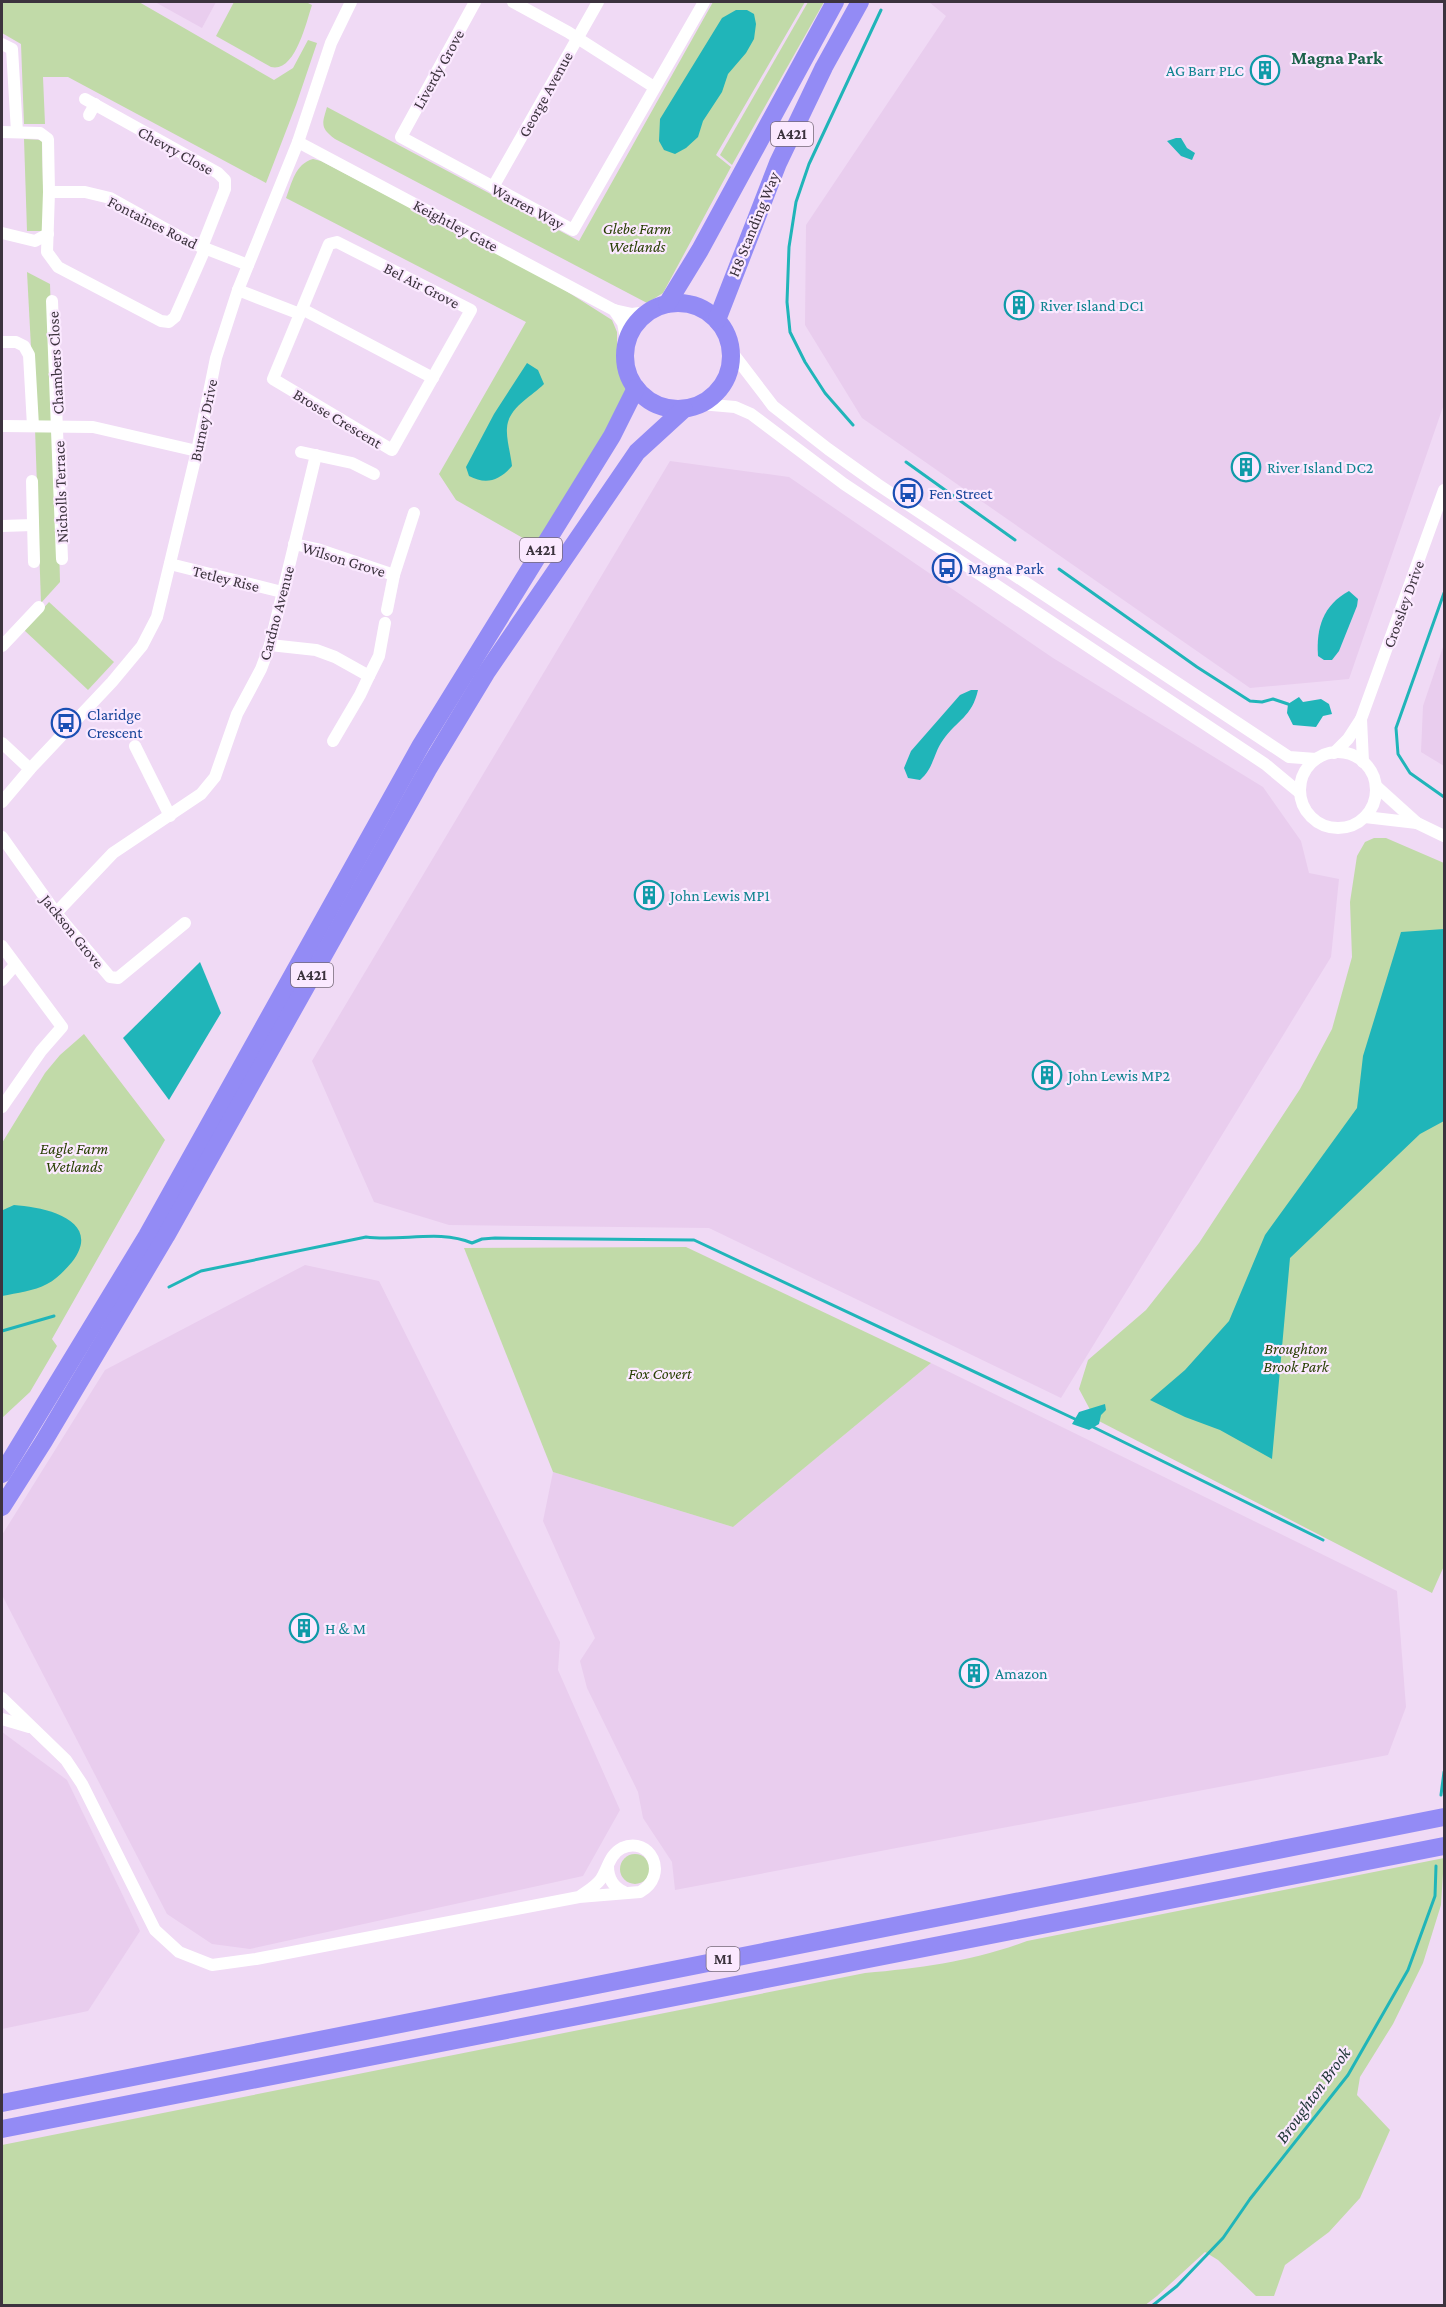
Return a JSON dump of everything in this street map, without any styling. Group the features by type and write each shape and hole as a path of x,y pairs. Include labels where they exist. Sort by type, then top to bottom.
{"highway":[{"name":"H8 Standing Way","path":"672,298 835,2"},
{"name":"H8 Standing Way","path":"718,315 778,163 824,67 860,2"},
{"path":"692,407 665,408 634,394 625,358 627,343 635,326 648,312 672,298 718,315 731,351"},
{"name":"A421","path":"2,1507 166,1236 428,769 486,673 637,452 668,422 714,395 724,382 730,367 731,351"},
{"name":"A421","path":"2,1474 147,1236 421,745 612,436 634,394"},
{"name":"M1","path":"2,2103 1444,1817"},
{"name":"M1","path":"2,2129 1444,1846"}],"street":[{"name":"Burney Drive","path":"2,802 30,769 104,692 142,646 157,617 197,451 216,358 238,290 298,142 331,43 351,2"},
{"name":"Liverdy Grove","path":"401,137 475,2"},
{"path":"513,2 654,87"},
{"name":"George Avenue","path":"493,187 598,2"},
{"name":"Warren Way","path":"401,137 573,230 704,2"},
{"path":"2,44 12,49 17,132"},
{"name":"Chevry Close","path":"89,106 218,173 225,180 225,189 203,248"},
{"path":"2,132 40,133 48,139 47,252 58,267 161,321 169,322 175,317 203,248"},
{"name":"Keightley Gate","path":"298,142 614,310 632,314 648,312"},
{"name":"Fontaines Road","path":"49,192 85,192 110,198 189,242 248,266"},
{"path":"2,232 35,241 48,234"},
{"name":"Bel Air Grove","path":"301,312 329,244 337,242 471,310 433,378"},
{"path":"238,290 301,312 433,378"},
{"name":"Chambers Close","path":"52,301 58,425"},
{"path":"614,310 623,323 627,343"},
{"name":"Brosse Crescent","path":"301,312 273,379 392,450 433,378"},
{"path":"2,342 16,342 24,346 29,355 33,426"},
{"path":"731,351 773,406 877,484 1289,757 1316,759 1334,753 1345,753 1363,762 1374,777 1376,786 1372,808 1365,817 1342,828 1322,825 1307,812 1300,793 1302,780 1307,769 1316,759"},
{"path":"692,407 735,407 751,414 844,484 1265,764 1300,793"},
{"name":"Nicholls Terrace","path":"58,425 62,559"},
{"path":"2,426 93,427 197,451"},
{"path":"302,452 352,463 374,474"},
{"name":"Cardno Avenue","path":"56,913 113,853 201,794 215,777 237,714 261,669 270,645 316,455"},
{"path":"32,482 34,562"},
{"name":"Crossley Drive","path":"1361,718 1444,490"},
{"name":"Wilson Grove","path":"387,610 394,575 414,513"},
{"path":"2,526 33,525"},
{"name":"Wilson Grove","path":"294,544 394,575"},
{"name":"Tetley Rise","path":"170,564 282,592"},
{"path":"2,646 39,607"},
{"path":"333,741 360,695 379,656 385,623"},
{"path":"270,645 316,650 335,657 369,676"},
{"path":"1334,753 1348,739 1361,718"},
{"path":"1361,718 1363,762"},
{"path":"2,743 30,769"},
{"path":"135,746 171,816"},
{"path":"1376,786 1417,824"},
{"path":"1365,817 1417,824 1444,836"},
{"name":"Jackson Grove","path":"2,837 56,913 110,977 118,978 185,923"},
{"path":"2,946 62,1027 41,1051 2,1107"},
{"path":"2,980 15,965"},
{"path":"2,1698 31,1727 48,1740 66,1760 82,1784 155,1930 178,1952 212,1965 267,1957 579,1897 640,1892 651,1884 655,1877 656,1869 652,1857 640,1847 626,1847 614,1855 595,1886 579,1897"},
{"path":"2,1719 31,1727"},
{"path":"608,1866 611,1881 624,1892"}],"shaded area":[{"path":"155,2 216,2 202,28"},
{"path":"929,2 1444,2 1444,404 1349,679 1250,688 862,418 805,325 806,225 946,16"},
{"path":"736,10 747,10 754,14 756,24 754,39 746,53 728,74 722,92 703,121 698,137 675,154 664,150 659,141 660,119 722,18"},
{"path":"1181,138 1187,148 1195,153 1192,160 1181,156 1167,141"},
{"path":"527,363 538,370 544,384 521,403 508,421 507,437 512,466 492,480 475,479 469,476 466,467 494,414"},
{"path":"670,461 789,477 1053,658 1263,787 1301,841 1309,873 1339,879 1331,957 1061,1398 709,1228 449,1225 374,1202 312,1061"},
{"path":"1349,591 1358,599 1357,606 1339,651 1332,660 1324,660 1318,656 1318,636 1323,618 1333,603"},
{"path":"1444,644 1444,766 1421,752 1423,706"},
{"path":"971,690 978,690 972,706 943,740 928,771 920,780 908,778 904,768 911,751 960,695"},
{"path":"1299,697 1303,702 1321,699 1329,704 1332,714 1323,716 1316,727 1293,725 1287,713 1288,704"},
{"path":"1444,929 1444,1121 1420,1134 1290,1258 1272,1459 1220,1430 1185,1417 1150,1400 1185,1370 1229,1321 1265,1235 1357,1108 1363,1056 1401,932"},
{"path":"200,962 221,1013 169,1100 123,1038"},
{"path":"14,1205 41,1209 67,1218 76,1226 81,1236 80,1248 72,1262 51,1282 31,1290 2,1296 2,1214 3,1210"},
{"name":"H & M","path":"305,1265 379,1281 560,1642 558,1670 620,1810 583,1876 250,1949 212,1944 167,1914 2,1595 2,1535 105,1370"},
{"path":"931,1363 1397,1591 1406,1707 1388,1755 675,1890 672,1862 643,1818 638,1792 587,1688 580,1661 595,1638 543,1521 553,1472 733,1527"},
{"path":"1105,1404 1106,1410 1101,1415 1099,1424 1089,1430 1072,1424 1079,1412"},
{"path":"2,1732 67,1780 140,1931 88,2011 2,2029"}],"green space":[{"path":"2,2 139,2 274,80 293,68 308,40 317,43 266,183 68,77 43,77 45,124 24,124 21,44 2,33"},
{"path":"234,2 306,2 312,5 303,34 287,62 279,67 271,67 216,36"},
{"name":"Glebe Farm Wetlands","path":"713,2 805,2 716,155 731,167 663,293 647,303 335,139 325,129 324,118 327,107 579,241"},
{"path":"808,2 824,2 732,165 720,155"},
{"path":"24,139 42,140 44,231 27,231"},
{"path":"313,159 321,161 552,282 612,320 617,332 617,365 629,393 535,545 456,500 439,474 526,322 286,198 298,170 307,161"},
{"path":"27,272 50,284 55,423 35,423"},
{"path":"56,427 60,582 41,603 35,428"},
{"path":"49,602 114,662 88,690 24,630"},
{"name":"Broughton Brook Park","path":"1374,838 1386,838 1444,863 1444,1566 1432,1593 1095,1419 1079,1389 1088,1360 1146,1310 1199,1243 1300,1089 1332,1029 1352,957 1350,902 1357,856 1365,842"},
{"name":"Eagle Farm Wetlands","path":"84,1034 165,1140 52,1339 57,1346 30,1392 2,1418 2,1143 45,1073 60,1055"},
{"name":"Fox Covert","path":"686,1247 931,1363 733,1527 553,1472 464,1248"},
{"path":"635,1854 646,1858 650,1869 646,1880 635,1884 624,1880 620,1869 624,1858"},
{"path":"1444,1858 1441,1905 1423,1963 1393,2024 1360,2077 1357,2095 1390,2130 1360,2198 1329,2232 1285,2265 1274,2296 1256,2296 1218,2260 1205,2252 1144,2306 2,2305 2,2145 865,1973 947,1963 987,1954 1027,1941"}],"waterway":[{"path":"853,425 825,393 805,362 790,332 787,302 789,247 796,202 809,164 881,10"},
{"path":"906,462 1015,540"},
{"path":"1059,569 1197,667 1250,701 1262,702 1273,699 1288,704"},
{"path":"1444,593 1396,728 1398,754 1410,773 1444,797"},
{"path":"169,1287 201,1271 366,1237 433,1236 472,1243 495,1238 694,1240 1077,1420"},
{"path":"2,1331 54,1316"},
{"path":"1091,1426 1323,1540"},
{"name":"Broughton Brook","path":"1441,1795 1444,1772"},
{"name":"Broughton Brook","path":"1152,2306 1177,2286 1223,2238 1250,2199 1348,2075 1408,1970 1435,1896 1436,1866"}],"place":[{"name":"AG Barr PLC","path":"1265,70"},
{"name":"River Island DC1","path":"1019,305"},
{"name":"River Island DC2","path":"1246,467"},
{"name":"Fen Street","path":"908,493"},
{"name":"Magna Park","path":"947,568"},
{"name":"Claridge Crescent","path":"66,723"},
{"name":"John Lewis MP1","path":"649,895"},
{"name":"John Lewis MP2","path":"1047,1075"},
{"name":"H & M","path":"304,1628"},
{"name":"Amazon","path":"974,1673"}],"district":[{"name":"Magna Park","path":"1337,58"}]}
